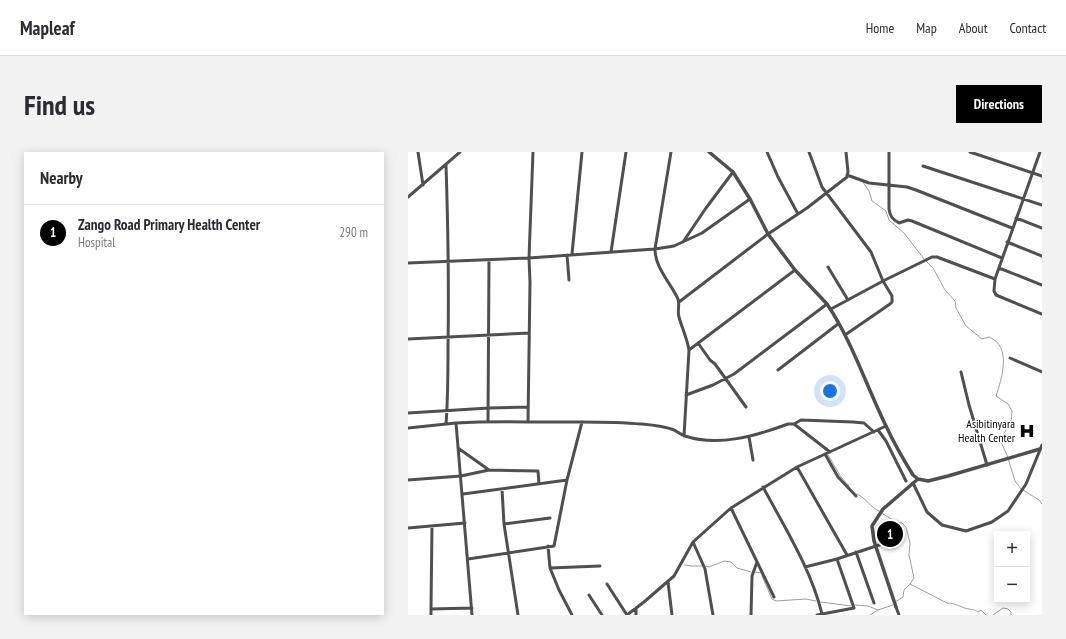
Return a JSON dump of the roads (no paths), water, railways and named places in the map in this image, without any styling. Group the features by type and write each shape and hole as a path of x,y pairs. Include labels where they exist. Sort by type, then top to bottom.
{"street":[{"path":"418,152 423,185"},
{"path":"408,197 460,152"},
{"path":"528,422 529,258 533,152"},
{"path":"572,254 582,152"},
{"path":"611,252 626,152"},
{"path":"671,152 655,249 655,257 657,264 673,289 679,302 679,317 684,329 689,350 684,436"},
{"path":"709,152 733,172 750,199 768,234 795,270 831,309 845,335 886,426 913,475 918,479 928,481 987,465 1041,447"},
{"path":"767,152 778,177 798,214"},
{"path":"809,152 822,187 871,252 883,281 892,296 892,302 845,335"},
{"path":"679,302 768,234 826,193 847,175 846,152"},
{"path":"889,152 890,214 891,218 895,222 898,223 912,220 1002,258"},
{"path":"970,152 1042,176"},
{"path":"1040,152 1007,242 995,279 994,291 996,295 1042,314"},
{"path":"446,165 449,262 446,424"},
{"path":"923,166 1042,205"},
{"path":"682,243 733,172"},
{"path":"847,175 869,183 907,187 1012,228"},
{"path":"408,263 529,258 655,249 674,246 702,233 750,199"},
{"path":"1016,218 1042,228"},
{"path":"1007,242 1042,256"},
{"path":"567,255 569,280"},
{"path":"831,309 932,257 937,257 995,279"},
{"path":"488,421 489,260"},
{"path":"828,267 848,300"},
{"path":"999,268 1042,285"},
{"path":"689,350 795,270"},
{"path":"686,395 726,379 827,304"},
{"path":"778,370 838,324"},
{"path":"408,339 529,333"},
{"path":"698,343 746,407"},
{"path":"1010,358 1042,372"},
{"path":"961,372 987,465"},
{"path":"408,413 528,407"},
{"path":"408,428 488,421 641,424 664,427 684,436 702,440 718,440 749,437 788,424 794,424 801,420 864,423 874,432"},
{"path":"468,559 554,546 567,480 582,422"},
{"path":"456,423 472,615"},
{"path":"794,424 830,452"},
{"path":"607,584 627,615 674,576 693,542 731,508 797,467 886,426"},
{"path":"878,430 886,441 906,481"},
{"path":"749,437 754,460"},
{"path":"457,447 489,470"},
{"path":"913,483 927,512 942,526 966,531 992,522 1008,511 1026,484 1041,447"},
{"path":"824,454 838,477 856,496"},
{"path":"797,467 846,555"},
{"path":"408,480 461,476 489,470 538,471 539,484"},
{"path":"899,615 872,534 872,526 879,513 918,479"},
{"path":"463,494 567,480"},
{"path":"763,487 805,567 818,598 822,614"},
{"path":"502,489 504,524 518,615"},
{"path":"731,508 774,597"},
{"path":"504,524 550,518"},
{"path":"408,528 465,523"},
{"path":"431,615 432,526"},
{"path":"805,567 837,559 891,541"},
{"path":"693,542 705,568 713,615"},
{"path":"548,546 550,568 558,590 572,615"},
{"path":"856,552 874,603"},
{"path":"817,615 854,608 837,559"},
{"path":"751,615 752,576 757,562"},
{"path":"550,568 600,566"},
{"path":"668,582 672,615"},
{"path":"589,595 602,615"},
{"path":"431,609 472,608"},
{"path":"636,608 636,615"}],"waterway":[{"path":"863,182 869,191 872,201 886,211 889,220 904,233 924,259"},
{"path":"926,261 933,268 945,290 955,301 956,308 966,326 982,339 989,337 996,341 1001,347 1003,363 1001,380 996,396 1008,404 1012,411 1011,422 1000,440 1007,455 1015,481 1021,489"},
{"path":"828,455 841,477 849,486"},
{"path":"1023,490 1039,500 1042,504"},
{"path":"857,494 873,508 879,511"},
{"path":"882,513 894,521 902,523 906,527 910,543 909,555 914,578 910,584"},
{"path":"705,566 709,567 724,561 731,562 737,568 751,572"},
{"path":"685,565 702,566"},
{"path":"755,572 761,573"},
{"path":"762,576 772,599 776,601 806,599 816,601"},
{"path":"895,602 903,597 904,590 910,584 947,603 978,612 981,610 986,615"},
{"path":"821,602 851,606"},
{"path":"855,605 868,606 878,610"},
{"path":"870,615 878,610 893,605"},
{"path":"993,615 1003,608 1008,609 1011,612 1011,615"}],"place":[{"name":"Asibitinyara Health Center","path":"1027,431"},
{"name":"Zango Road Primary Health Center","path":"890,534"}]}
